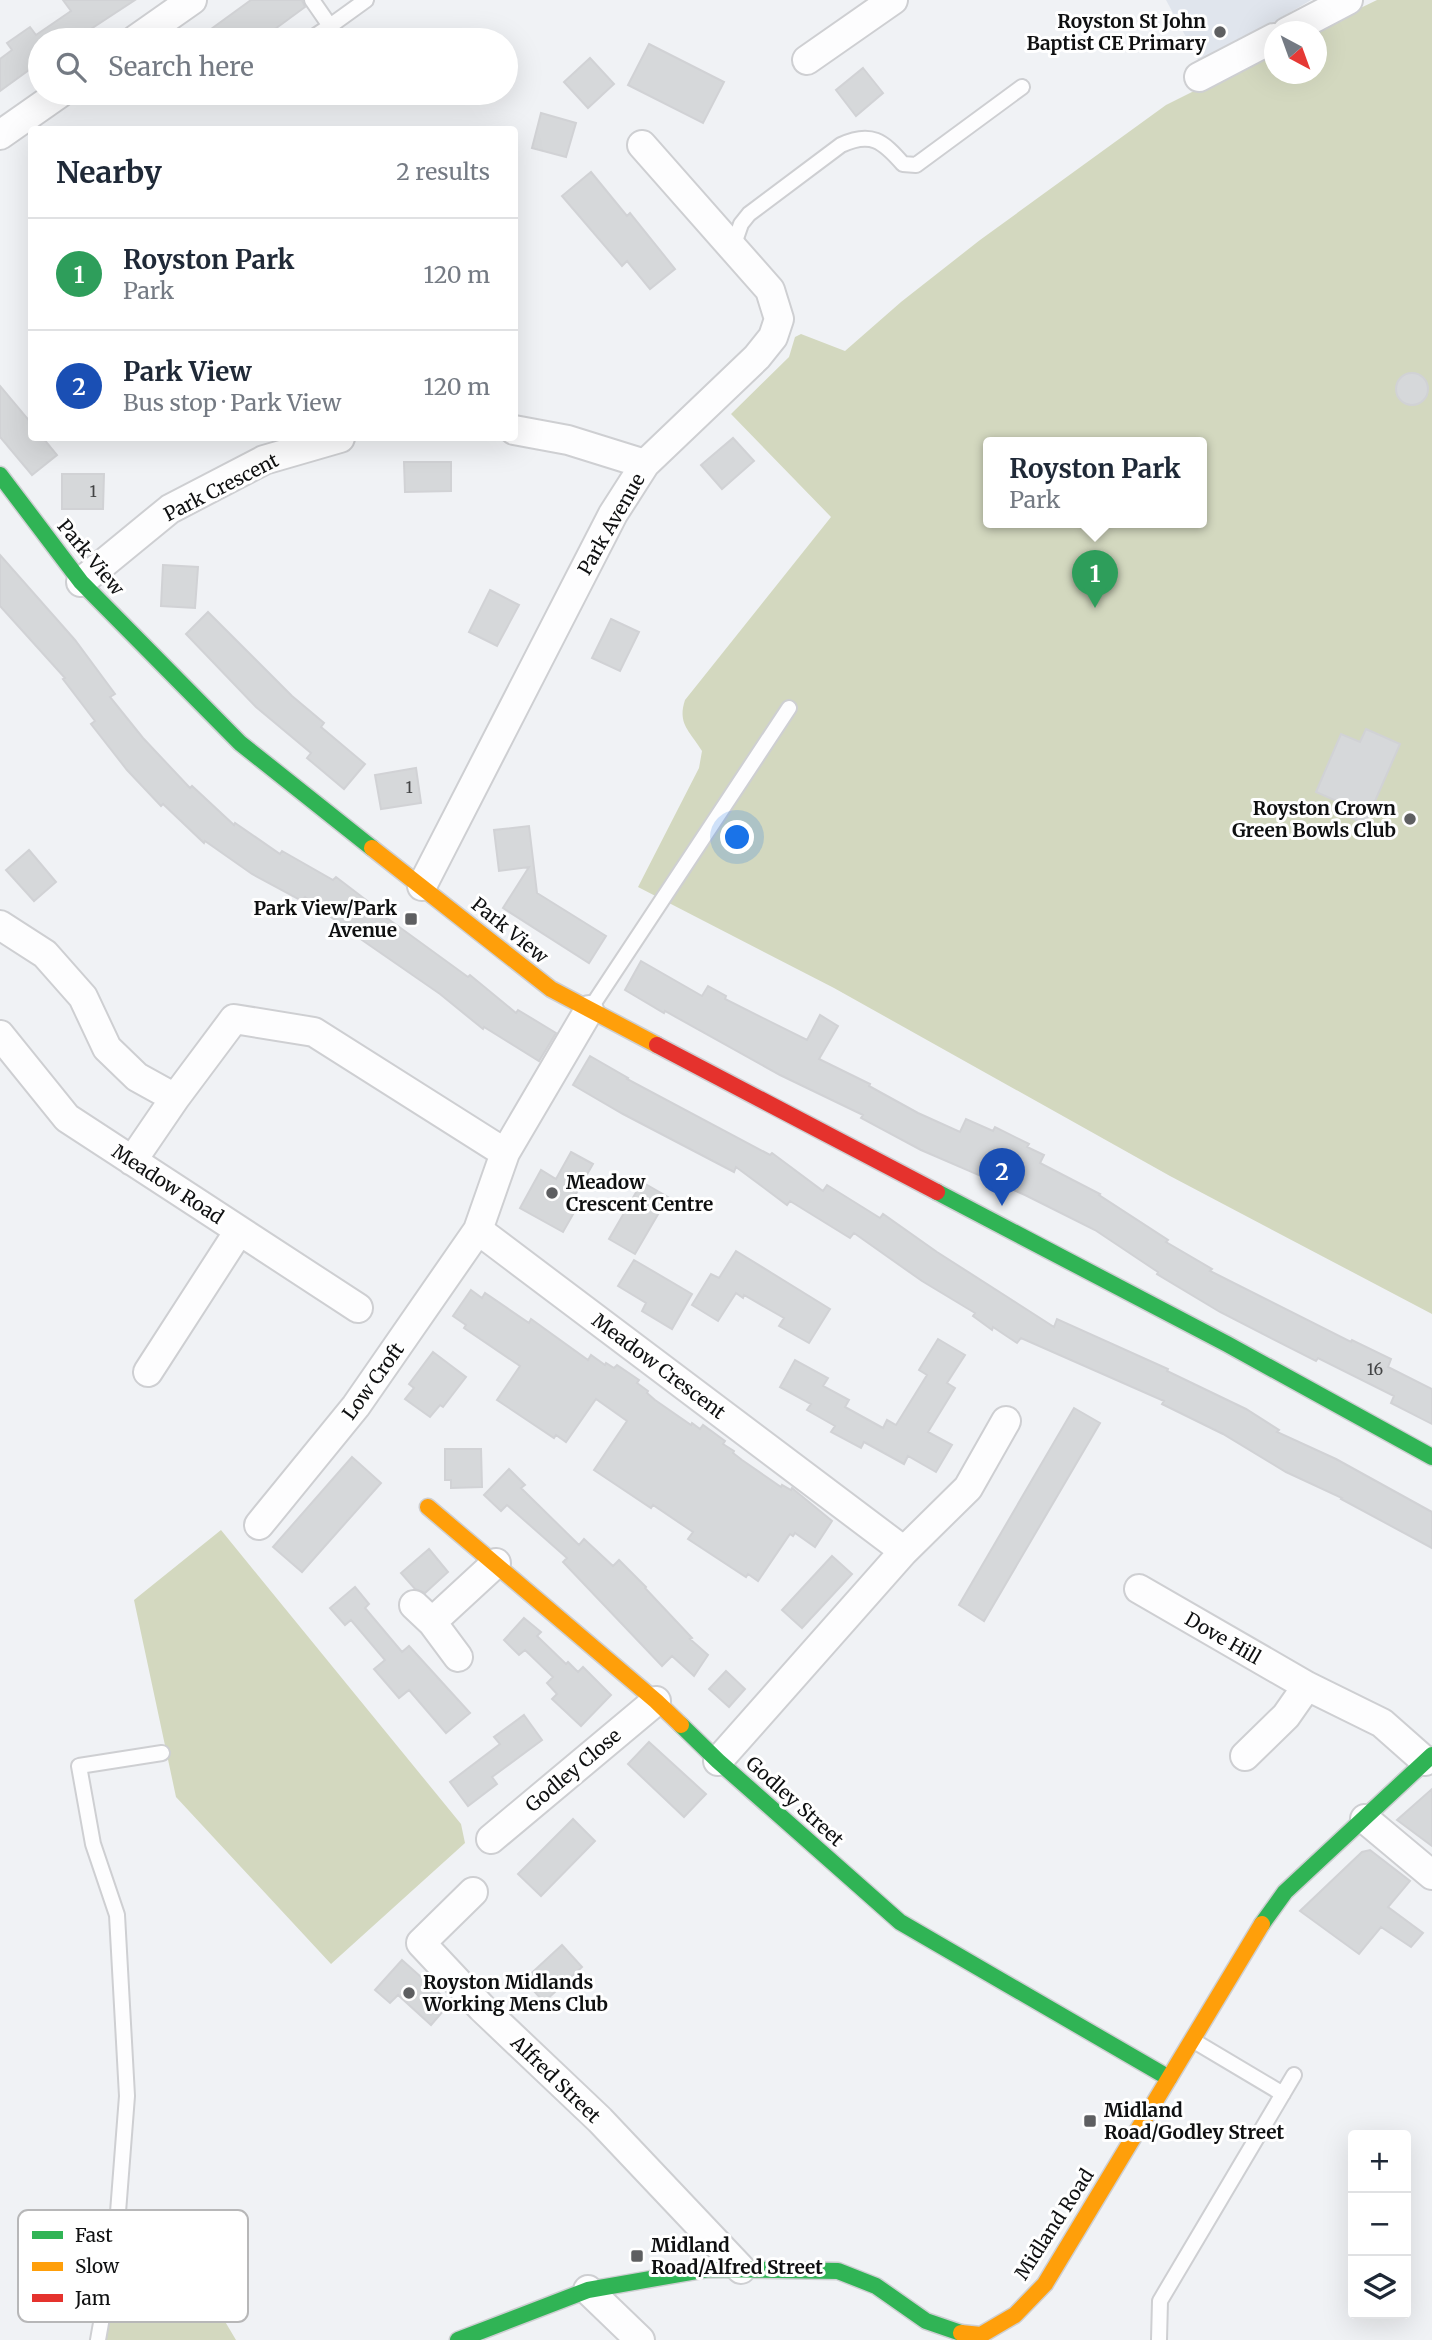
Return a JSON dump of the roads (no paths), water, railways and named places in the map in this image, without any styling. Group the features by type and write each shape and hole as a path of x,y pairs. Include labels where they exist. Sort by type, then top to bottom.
{"street":[{"path":"152,28 192,0"},
{"path":"807,60 893,0"},
{"path":"1308,21 1348,0"},
{"path":"1199,77 1264,44"},
{"path":"0,135 43,105"},
{"name":"Park Avenue","path":"422,886 600,537 645,464 757,357 773,337 779,319 770,290 642,145"},
{"path":"518,431 568,440 645,464"},
{"name":"Park Crescent","path":"81,582 170,509 264,460 330,441"},
{"name":"Park View","path":"0,475 81,582 240,743 551,989 1227,1344 1432,1457"},
{"path":"0,925 46,954 53,962 83,997 107,1048 137,1077 175,1098"},
{"path":"478,1230 505,1153 589,1010"},
{"path":"132,1161 234,1019 314,1032 505,1153"},
{"name":"Meadow Road","path":"0,1035 67,1118 358,1308"},
{"name":"Low Croft","path":"259,1525 356,1406 478,1230"},
{"name":"Meadow Crescent","path":"478,1230 904,1551"},
{"path":"148,1373 239,1231"},
{"path":"718,1761 904,1551 968,1488 1006,1421"},
{"name":"Godley Street","path":"428,1507 656,1701 718,1761 900,1922 1169,2078"},
{"path":"458,1657 423,1614 496,1563"},
{"name":"Dove Hill","path":"1139,1589 1307,1686 1382,1723 1429,1758"},
{"path":"1245,1756 1286,1716 1307,1686"},
{"name":"Godley Close","path":"491,1839 656,1701"},
{"name":"Midland Road","path":"458,2340 588,2290 708,2269 838,2271 876,2286 926,2321 955,2333 981,2338 1014,2315 1045,2284 1191,2039 1285,1892 1429,1758"},
{"path":"1365,1819 1432,1875"},
{"name":"Alfred Street","path":"473,1892 421,1943 482,2008 600,2120 741,2269"},
{"path":"588,2290 640,2340"}],"lane":[{"path":"312,0 330,26"},
{"path":"327,28 366,0"},
{"path":"733,247 741,224 749,214 841,145 856,138 871,138 887,146 903,164 916,165 1022,87"},
{"path":"589,1010 789,708"},
{"path":"118,2210 127,2096 117,1915 93,1844 79,1766 162,1753"},
{"path":"1191,2039 1283,2094"},
{"path":"1159,2340 1160,2301 1294,2075"},
{"path":"98,2340 101,2322"}],"place":[{"name":"Royston St John Baptist CE Primary","path":"1220,32"},
{"name":"Royston Park","path":"1095,608"},
{"name":"Royston Crown Green Bowls Club","path":"1410,819"},
{"name":"Park View/Park Avenue","path":"411,919"},
{"name":"Meadow Crescent Centre","path":"552,1193"},
{"name":"Park View","path":"1002,1206"},
{"name":"Royston Midlands Working Mens Club","path":"409,1993"},
{"name":"Midland Road/Godley Street","path":"1090,2121"},
{"name":"Midland Road/Alfred Street","path":"637,2256"}]}
